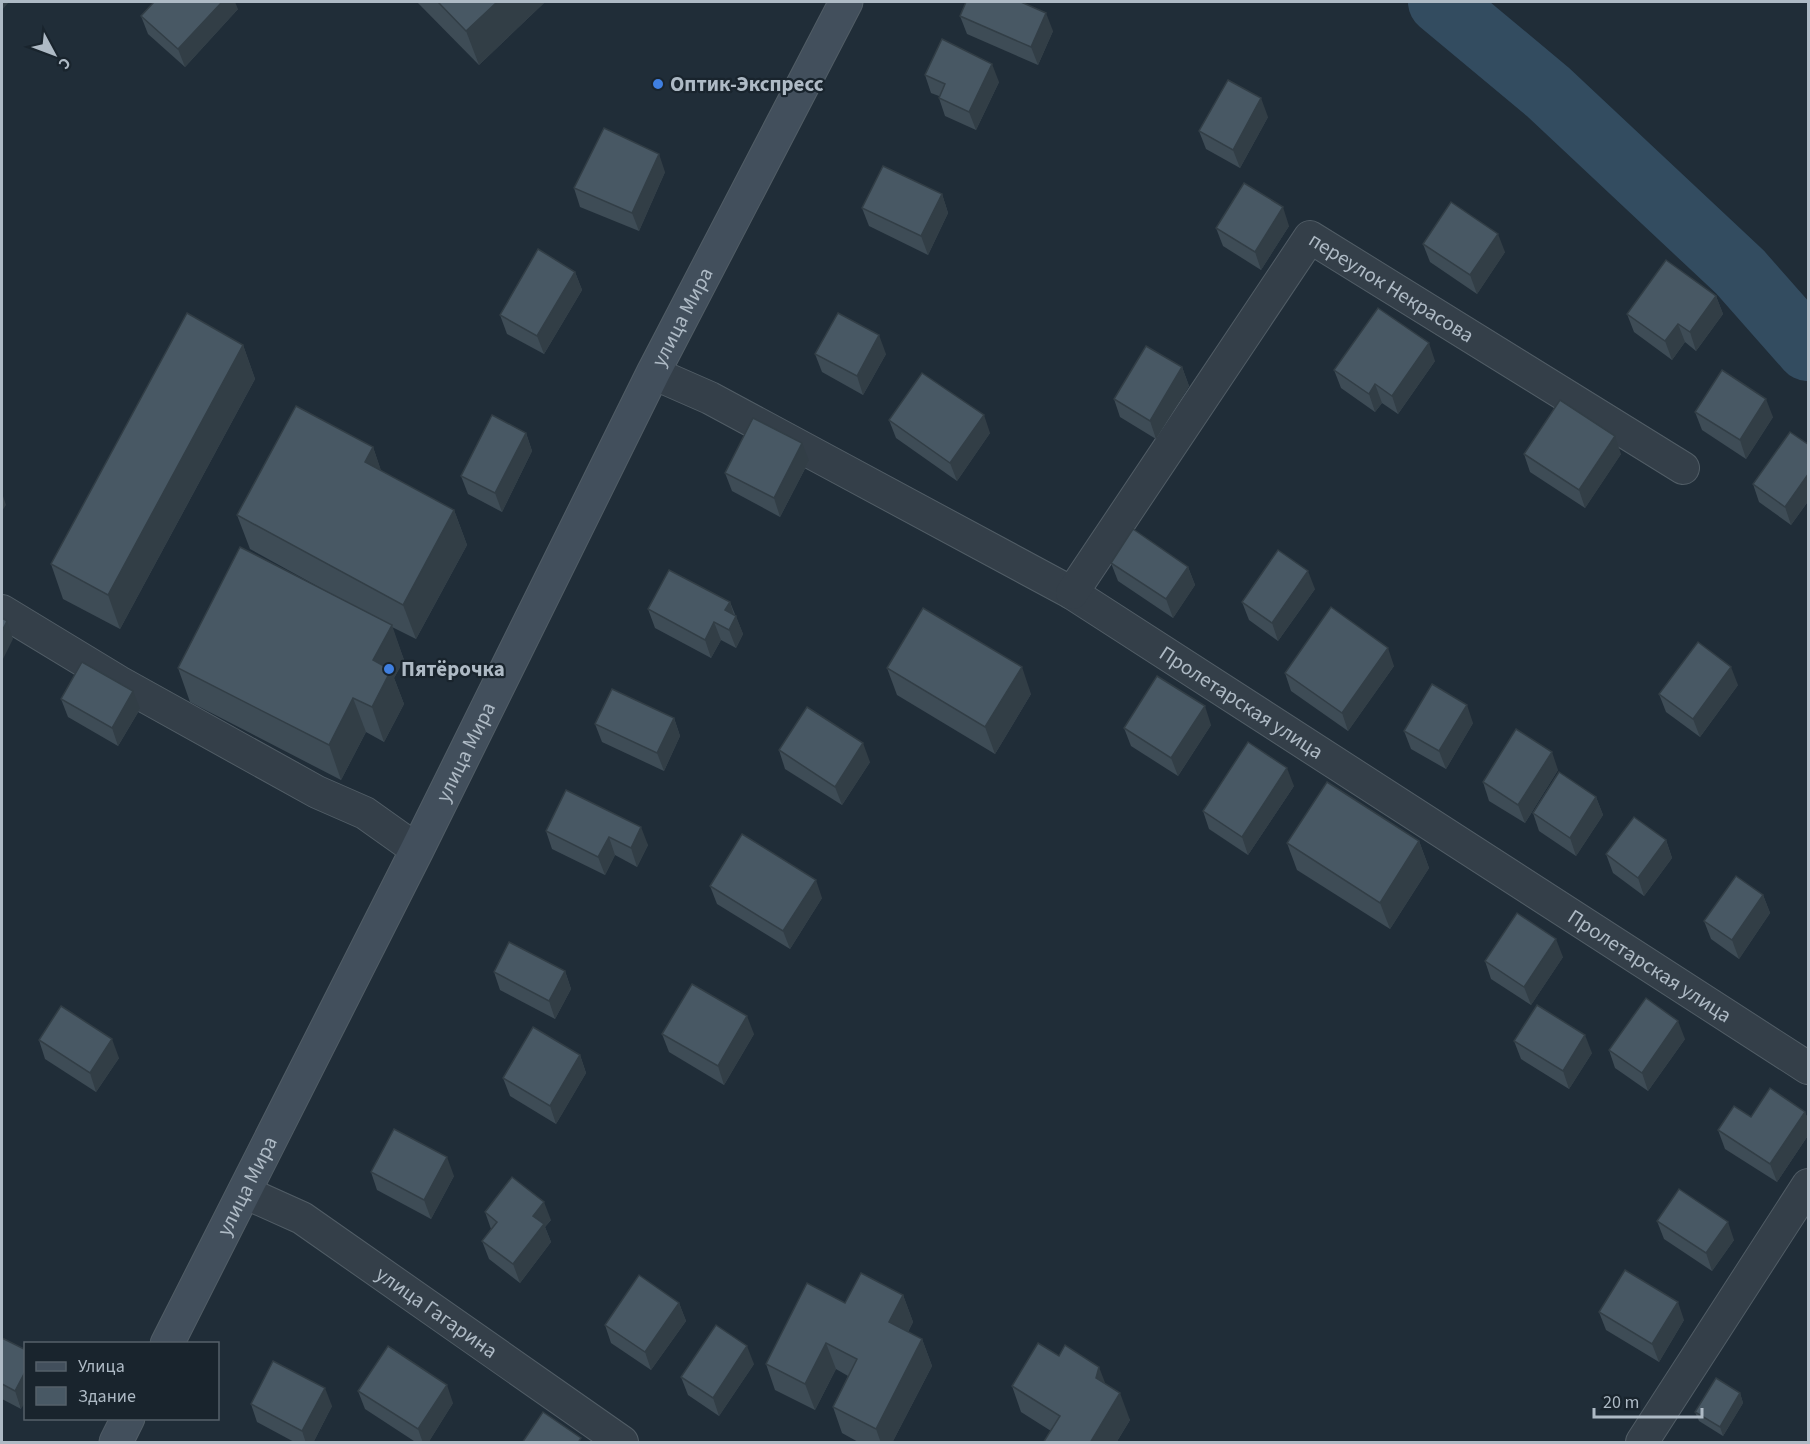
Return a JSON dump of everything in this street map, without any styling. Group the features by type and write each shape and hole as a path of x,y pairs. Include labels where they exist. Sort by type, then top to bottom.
{"main road":[{"name":"улица Мира","path":"167,1342 417,849 653,373 846,2"},
{"path":"116,1443 128,1420"}],"street":[{"name":"переулок Некрасова","path":"1072,593 1310,237 1683,468"},
{"name":"Пролетарская улица","path":"653,373 710,398 1072,593 1809,1068"},
{"path":"2,611 119,682 317,792 365,813 417,849"},
{"path":"1642,1443 1809,1185"},
{"name":"улица Гагарина","path":"244,1192 302,1218 622,1443"}],"building":[{"path":"154,2 222,2 178,49 141,16"},
{"path":"438,2 497,2 466,31"},
{"path":"966,2 1021,2 1046,13 1031,47 960,16"},
{"path":"942,39 992,64 969,112 939,98 945,84 925,75"},
{"path":"1228,80 1261,98 1233,150 1199,131"},
{"path":"604,128 659,154 632,213 574,188"},
{"path":"883,166 942,194 921,236 862,208"},
{"path":"1244,183 1283,207 1255,252 1216,228"},
{"path":"1451,202 1498,234 1470,275 1423,244"},
{"path":"538,249 575,272 537,336 500,315"},
{"path":"1666,260 1716,296 1690,332 1678,324 1665,341 1627,314"},
{"path":"1378,308 1429,343 1392,396 1375,384 1369,394 1334,370"},
{"path":"187,313 243,345 108,595 51,564"},
{"path":"838,313 879,335 857,376 815,354"},
{"path":"1146,346 1182,367 1150,421 1114,399"},
{"path":"1722,370 1766,399 1740,440 1695,412"},
{"path":"922,373 984,415 950,463 889,420"},
{"path":"1560,400 1615,436 1579,490 1524,454"},
{"path":"296,406 373,447 365,462 454,510 403,605 237,515"},
{"path":"492,415 526,433 495,493 461,476"},
{"path":"753,418 802,443 774,498 725,473"},
{"path":"1790,432 1809,445 1809,473 1785,507 1753,484"},
{"path":"1133,529 1188,567 1166,599 1111,563"},
{"path":"240,547 392,625 373,660 391,670 372,707 353,698 329,745 178,668"},
{"path":"1278,550 1308,571 1272,623 1242,602"},
{"path":"669,570 730,602 725,610 736,616 729,630 714,622 705,640 648,609"},
{"path":"1331,607 1388,648 1342,713 1285,673"},
{"path":"923,608 1022,667 985,727 887,668"},
{"path":"2,618 7,621 2,631"},
{"path":"1698,642 1731,667 1693,719 1659,694"},
{"path":"82,662 133,691 112,728 61,699"},
{"path":"1157,676 1205,706 1171,758 1124,728"},
{"path":"1432,684 1467,705 1439,751 1404,731"},
{"path":"612,689 674,718 657,753 595,724"},
{"path":"807,707 863,743 835,787 779,750"},
{"path":"1516,729 1552,752 1518,805 1483,782"},
{"path":"1248,742 1287,768 1242,837 1203,811"},
{"path":"1559,772 1596,797 1570,838 1533,813"},
{"path":"1327,782 1419,841 1380,903 1287,843"},
{"path":"566,790 641,827 631,848 609,837 598,857 546,831"},
{"path":"1634,817 1666,840 1638,878 1606,854"},
{"path":"742,834 816,880 783,931 710,886"},
{"path":"1736,876 1763,895 1732,940 1704,921"},
{"path":"1517,913 1556,939 1524,987 1485,961"},
{"path":"509,942 565,971 549,1001 494,972"},
{"path":"692,984 747,1016 718,1066 662,1034"},
{"path":"1646,998 1678,1021 1642,1073 1609,1050"},
{"path":"1537,1005 1585,1035 1563,1071 1514,1041"},
{"path":"61,1006 112,1039 90,1073 39,1040"},
{"path":"533,1027 580,1055 550,1106 503,1078"},
{"path":"1770,1088 1805,1112 1770,1164 1718,1130 1734,1106 1751,1117"},
{"path":"394,1129 447,1157 424,1200 371,1172"},
{"path":"512,1177 544,1202 533,1216 544,1224 513,1264 482,1241 497,1222 485,1212"},
{"path":"1679,1189 1728,1222 1706,1253 1657,1221"},
{"path":"1625,1270 1678,1302 1652,1344 1599,1312"},
{"path":"861,1273 903,1295 889,1322 922,1339 876,1429 833,1407 857,1359 826,1343 805,1384 766,1364 807,1283 845,1303"},
{"path":"639,1275 679,1303 645,1352 605,1325"},
{"path":"716,1325 747,1346 713,1398 681,1377"},
{"path":"2,1338 24,1349 24,1374 15,1391 2,1384"},
{"path":"1038,1343 1059,1356 1065,1345 1099,1367 1096,1378 1120,1393 1090,1443 1043,1443 1060,1416 1012,1386"},
{"path":"388,1346 447,1385 418,1429 358,1391"},
{"path":"273,1361 325,1388 302,1431 251,1404"},
{"path":"1716,1378 1740,1393 1720,1427 1695,1412"},
{"path":"543,1412 581,1438 578,1443 522,1443"}],"waterway":[{"path":"1440,2 1548,92 1740,272 1808,349"}],"place":[{"name":"Оптик-Экспресс","path":"658,84"},
{"name":"Пятёрочка","path":"389,669"}]}
